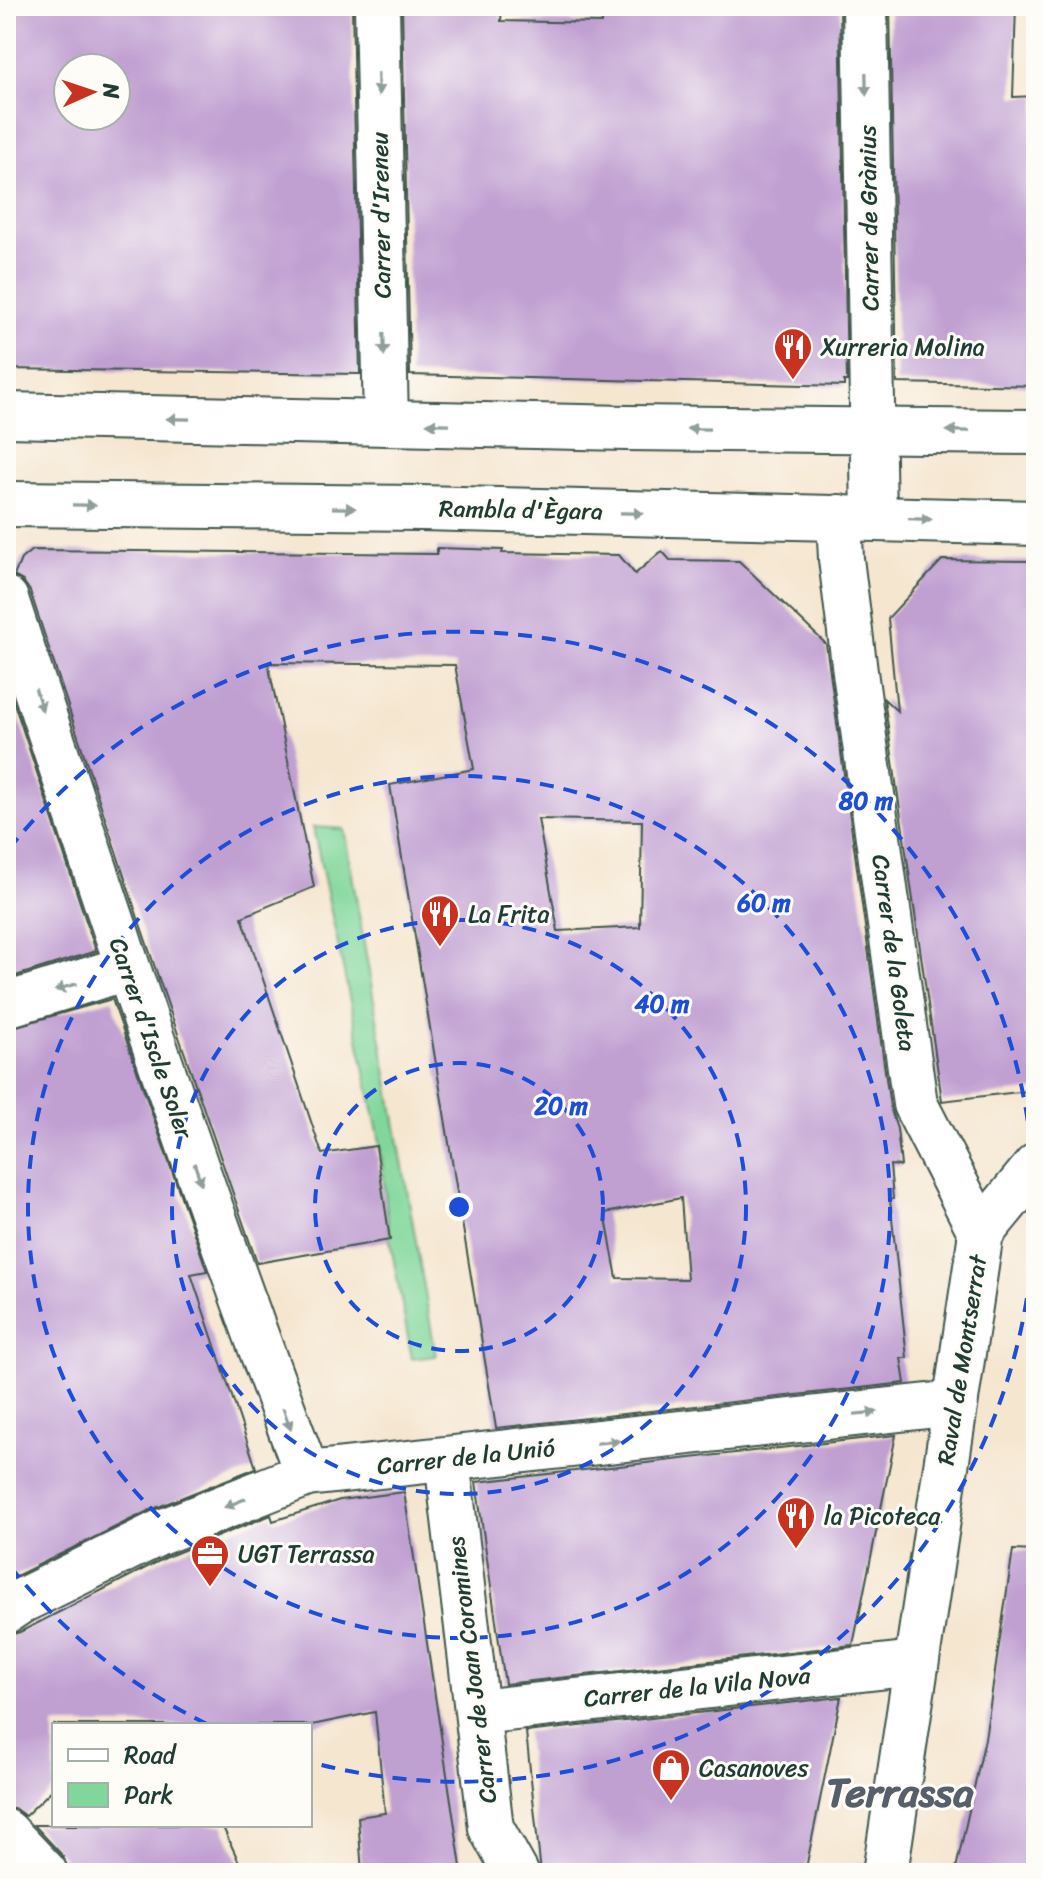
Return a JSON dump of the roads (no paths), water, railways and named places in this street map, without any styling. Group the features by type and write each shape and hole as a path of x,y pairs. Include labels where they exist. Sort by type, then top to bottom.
{"street":[{"name":"Carrer d'Ireneu","path":"377,6 386,423"},
{"name":"Carrer de Grànius","path":"857,517 872,431 865,6"},
{"path":"6,415 1036,432"},
{"name":"Rambla d'Ègara","path":"6,504 421,508 1036,523"},
{"name":"Carrer de la Goleta","path":"857,517 841,559 915,1104"},
{"name":"Carrer d'Iscle Soler","path":"6,599 127,968 226,1255 307,1474"},
{"path":"6,1005 127,968"},
{"name":"Raval de Montserrat","path":"915,1104 981,1233"},
{"name":"Raval de Montserrat","path":"879,1871 915,1663 981,1233 1036,1166"},
{"name":"Carrer de la Unió","path":"6,1611 159,1533 307,1474 955,1403"},
{"name":"Carrer de Joan Coromines","path":"447,1460 491,1828 516,1873"},
{"name":"Carrer de la Vila Nova","path":"479,1712 915,1663"},
{"path":"6,1832 45,1873"}],"place":[{"name":"Xurreria Molina","path":"793,381"},
{"name":"La Frita","path":"440,948"},
{"name":"la Picoteca","path":"796,1550"},
{"name":"UGT Terrassa","path":"210,1588"},
{"name":"Casanoves","path":"671,1802"}],"district":[{"name":"Terrassa","path":"900,1792"}]}
